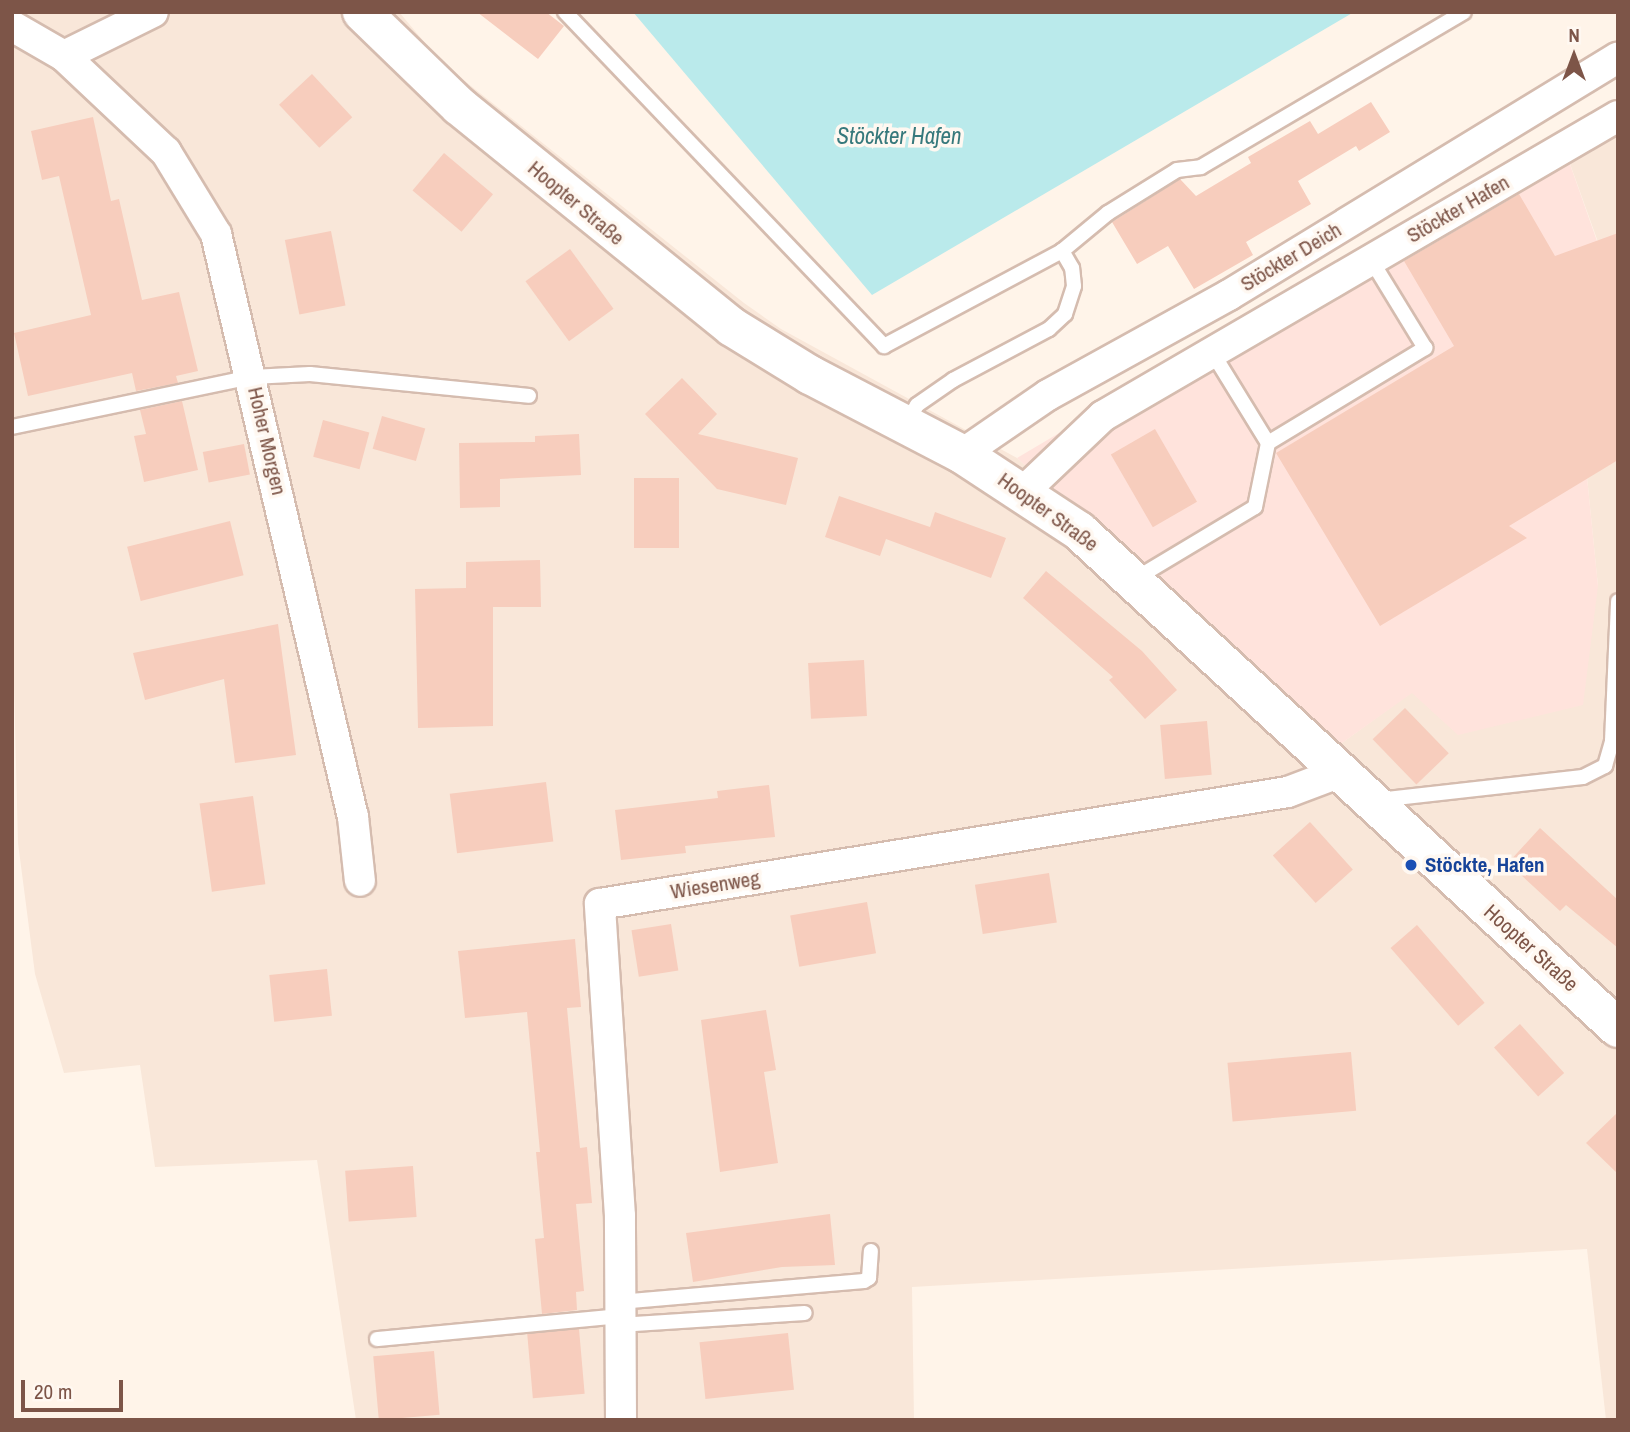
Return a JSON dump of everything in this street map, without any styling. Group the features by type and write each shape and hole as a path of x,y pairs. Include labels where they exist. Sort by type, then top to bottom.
{"street":[{"path":"64,56 153,12"},
{"name":"Hoopter Straße","path":"362,12 422,73 605,228 732,327 810,375 962,454 1024,491 1135,579 1338,773 1618,1028"},
{"name":"Hoher Morgen","path":"12,26 64,56 166,152 216,234 252,377 353,817 360,881"},
{"name":"Stöckter Deich","path":"962,454 1048,395 1229,295 1618,58"},
{"name":"Stöckter Hafen","path":"1024,491 1103,416 1618,116"},
{"name":"Wiesenweg","path":"621,1420 620,1216 600,904 1288,792 1338,773"}],"lane":[{"path":"565,12 884,346 1062,251 1108,213 1177,170 1201,167 1464,12"},
{"path":"906,424 917,405 944,386 1049,329 1065,314 1074,286 1072,268 1062,251"},
{"path":"1268,443 1425,348 1371,260"},
{"path":"1135,579 1255,507 1268,443 1212,352"},
{"path":"12,427 252,377 310,374 529,396"},
{"path":"1369,801 1583,777 1605,766 1612,741 1618,601"},
{"path":"377,1339 619,1314 864,1281 869,1278 871,1251"},
{"path":"619,1314 805,1313"}],"shaded area":[{"path":"12,12 399,12 442,63 744,303 781,329 1017,458 1335,748 1412,692 1598,586 1587,477 1618,460 1618,1420 1606,1420 1587,1249 912,1287 914,1420 356,1420 317,1160 155,1167 140,1065 64,1073 35,974 18,843 12,606"},
{"path":"1618,103 1618,233 1598,242 1560,136"},
{"path":"1560,136 1597,241 1618,233 1618,460 1587,477 1598,586 1583,705 1458,735 1412,693 1335,748 1017,458"}],"water":[{"name":"Stöckter Hafen","path":"633,12 1354,12 872,295"}],"building":[{"path":"477,12 546,12 564,26 538,59"},
{"path":"312,74 352,117 319,148 279,105"},
{"path":"1371,102 1390,132 1359,151 1356,146 1298,181 1311,204 1246,242 1253,255 1194,289 1168,246 1137,264 1112,222 1180,179 1196,196 1251,163 1248,157 1310,121 1318,134"},
{"path":"93,117 111,201 119,199 142,300 179,292 198,371 176,376 178,383 136,391 132,373 28,396 14,333 91,315 59,176 42,180 31,131"},
{"path":"444,153 493,194 462,232 413,191"},
{"path":"1519,194 1555,256 1618,233 1618,460 1509,526 1527,538 1380,626 1276,453 1454,346 1404,261"},
{"path":"331,231 346,306 299,315 285,240"},
{"path":"570,249 613,309 569,341 526,281"},
{"path":"682,378 717,414 698,434 798,458 786,505 717,489 645,414"},
{"path":"182,401 198,470 144,482 134,436 146,434 140,410"},
{"path":"382,416 425,428 416,461 373,449"},
{"path":"323,420 369,432 360,469 313,457"},
{"path":"1155,429 1197,502 1153,527 1111,454"},
{"path":"579,434 581,475 500,479 500,507 460,508 459,443 535,442 535,436"},
{"path":"244,444 250,474 209,482 203,452"},
{"path":"634,478 679,478 679,548 634,548"},
{"path":"839,496 930,527 935,512 1006,538 991,578 886,539 880,556 825,537"},
{"path":"230,521 244,575 141,601 127,547"},
{"path":"540,560 541,607 493,607 493,726 418,728 415,589 466,588 466,562"},
{"path":"1046,571 1142,651 1177,690 1145,719 1109,680 1113,677 1023,598"},
{"path":"278,624 296,755 235,763 224,679 145,700 133,653"},
{"path":"864,660 867,716 811,719 808,663"},
{"path":"1405,708 1449,753 1416,785 1373,739"},
{"path":"1207,721 1212,775 1165,779 1160,725"},
{"path":"546,782 553,842 457,853 450,794"},
{"path":"769,785 775,837 685,846 686,853 621,860 615,810 718,798 717,791"},
{"path":"253,796 265,884 212,892 200,804"},
{"path":"1310,822 1353,870 1316,903 1273,855"},
{"path":"1540,828 1618,900 1618,948 1566,905 1560,911 1508,863"},
{"path":"1049,873 1057,922 983,934 975,885"},
{"path":"867,902 876,953 799,967 790,916"},
{"path":"671,924 678,970 639,977 631,930"},
{"path":"1417,925 1485,1003 1458,1026 1391,948"},
{"path":"575,939 581,1007 567,1008 580,1148 587,1147 592,1203 576,1204 584,1291 576,1292 577,1310 542,1314 535,1239 544,1238 536,1152 540,1152 527,1012 465,1018 458,951"},
{"path":"327,969 332,1016 274,1022 269,975"},
{"path":"766,1010 776,1070 764,1072 778,1163 720,1172 701,1020"},
{"path":"1520,1024 1564,1073 1538,1096 1494,1047"},
{"path":"1351,1052 1356,1111 1233,1122 1227,1063"},
{"path":"1618,1112 1618,1174 1586,1143"},
{"path":"413,1166 417,1217 349,1222 345,1171"},
{"path":"830,1214 835,1265 782,1267 693,1282 686,1233"},
{"path":"579,1329 585,1394 533,1398 527,1334"},
{"path":"788,1333 794,1390 705,1399 699,1342"},
{"path":"434,1351 440,1415 379,1420 373,1356"}],"place":[{"name":"Stöckte, Hafen","path":"1411,865"}]}
